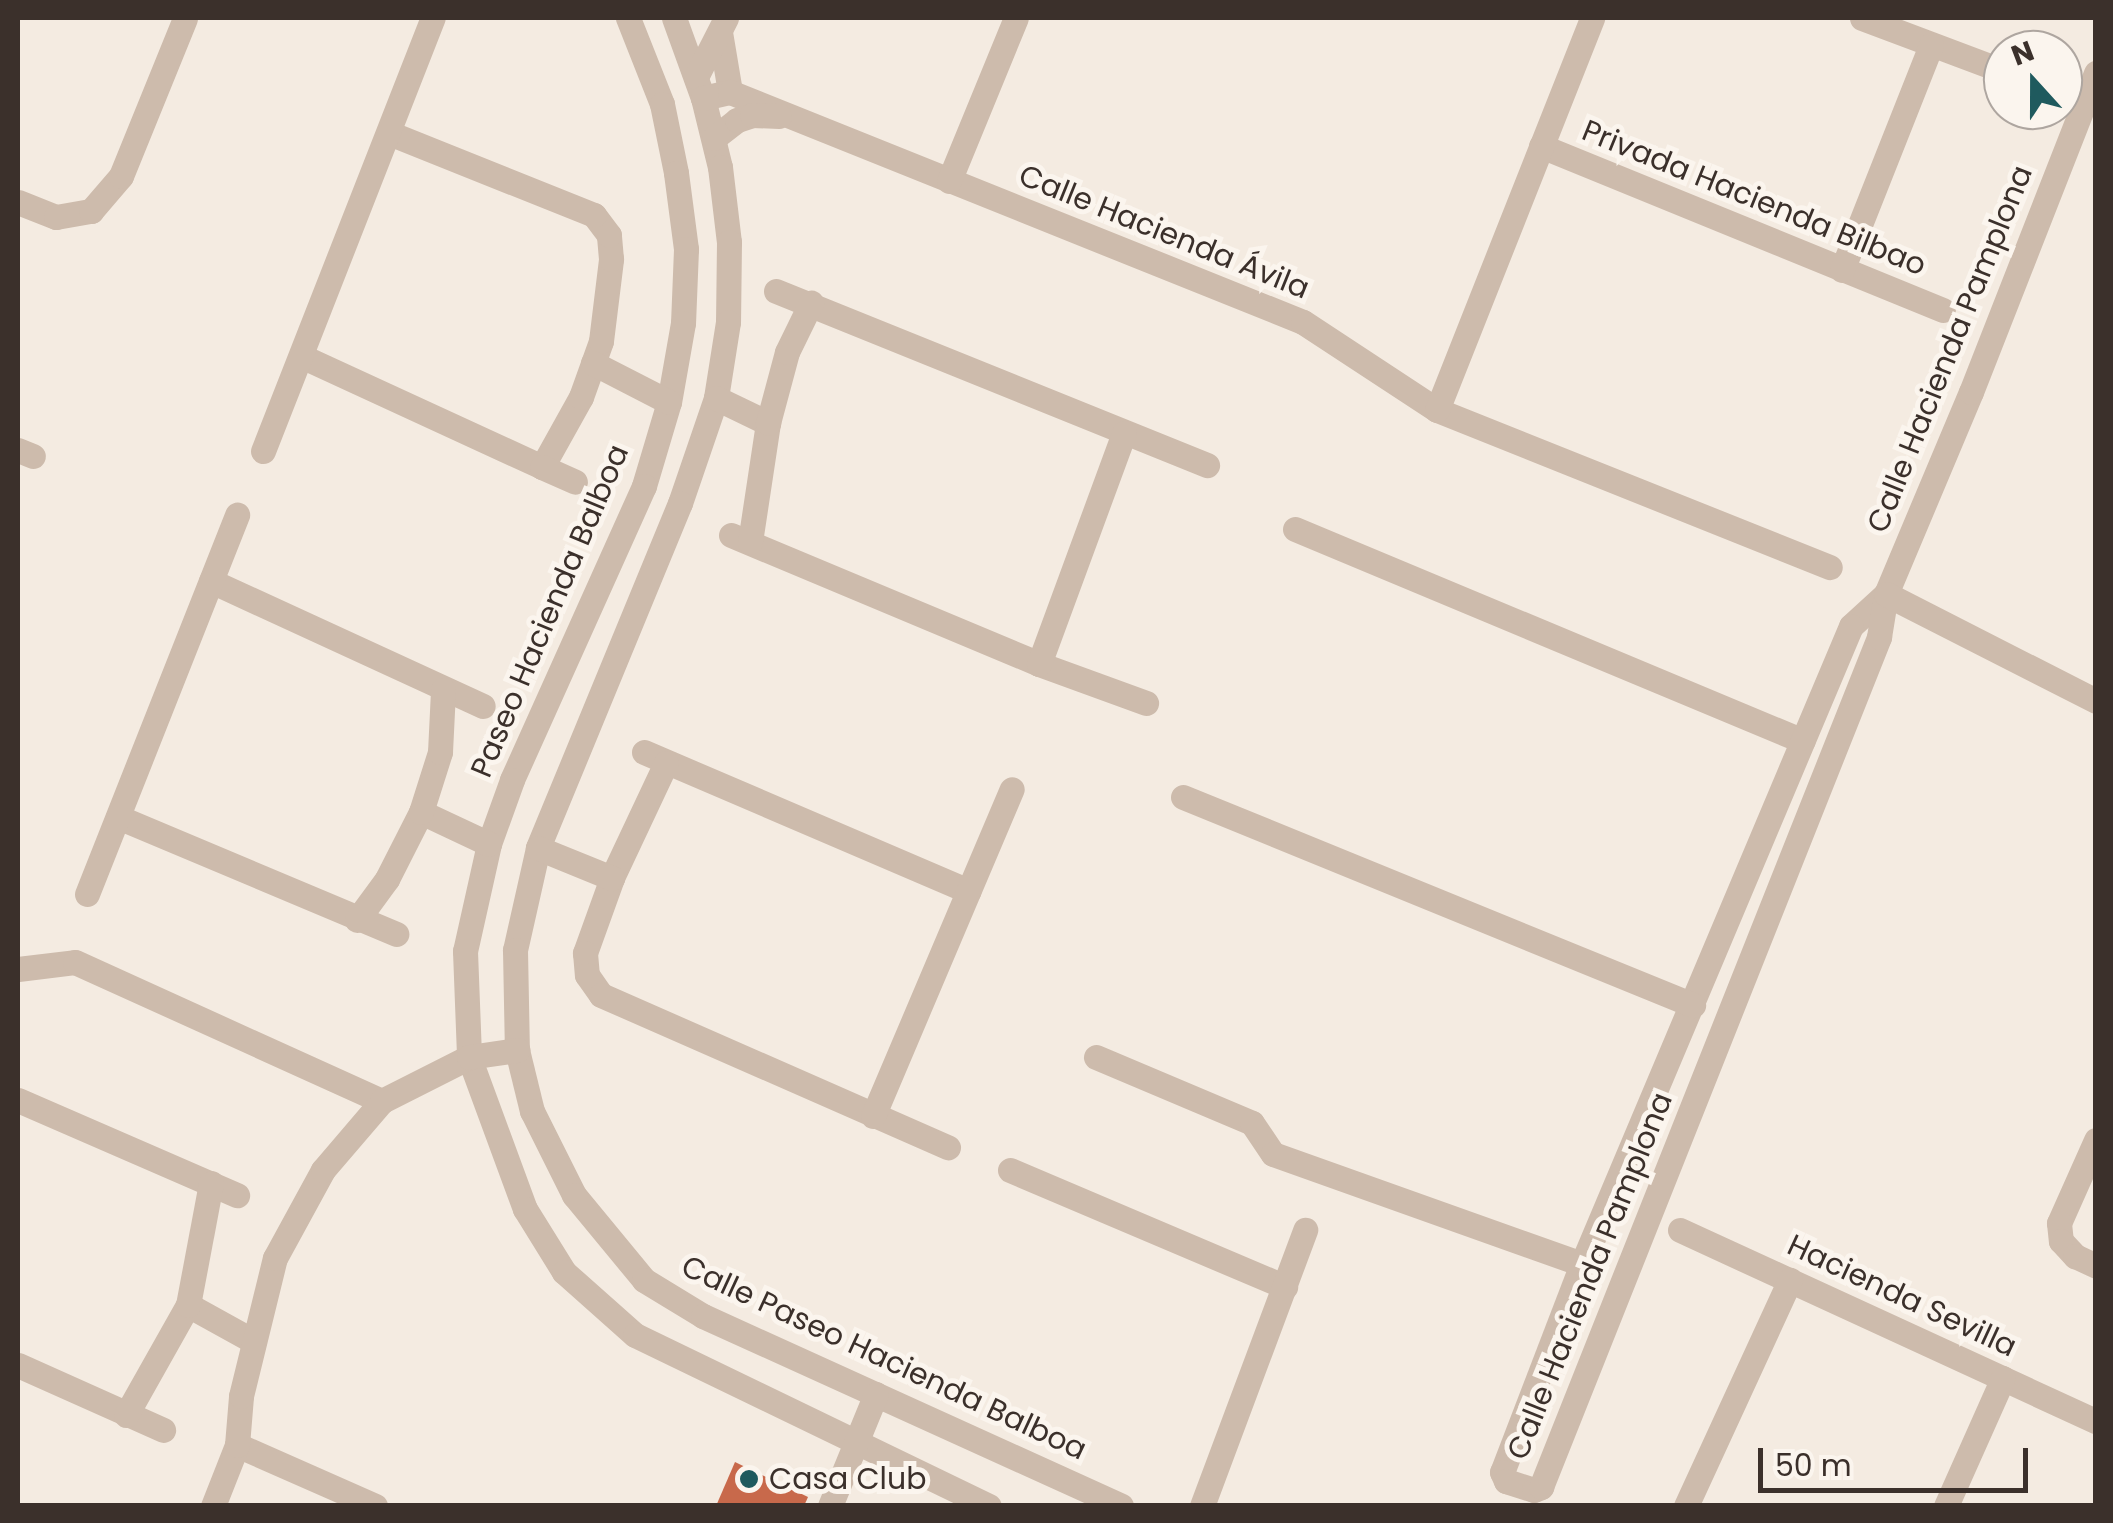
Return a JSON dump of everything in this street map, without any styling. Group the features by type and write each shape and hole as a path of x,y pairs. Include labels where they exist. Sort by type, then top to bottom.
{"street":[{"path":"18,202 56,217 91,211 121,176 186,18"},
{"path":"262,451 433,18"},
{"name":"Paseo Hacienda Balboa","path":"469,1056 465,951 490,844 512,780 644,486 669,402 683,323 686,249 676,173 662,104 628,18"},
{"path":"213,1506 237,1445 241,1396 275,1258 323,1170 382,1101 469,1056 517,1050 515,950 538,848 680,503 716,398 728,322 728,242 720,166 700,87 674,18"},
{"path":"949,181 1016,18"},
{"name":"Privada Hacienda Bilbao","path":"1436,410 1592,18"},
{"path":"1862,18 1983,64"},
{"path":"700,87 723,25"},
{"path":"700,87 730,92 723,25"},
{"path":"1842,270 1931,46"},
{"name":"Calle Hacienda Pamplona","path":"1886,594 1852,626 1582,1264 1502,1472 1506,1481 1534,1490 1541,1487 1872,655 1886,594 1971,392 2096,73"},
{"name":"Calle Hacienda Ávila","path":"730,92 1303,322 1436,410 1830,567"},
{"name":"Calle Hacienda Ávila","path":"714,138 737,120 752,115 793,119"},
{"path":"389,133 594,216 609,234 611,258 601,341 581,397 542,467"},
{"name":"Privada Hacienda Bilbao","path":"1541,146 1943,310"},
{"path":"676,173 720,166"},
{"path":"776,291 1207,465"},
{"path":"810,303 787,352 740,538 1039,664 1146,703"},
{"path":"301,356 575,482"},
{"path":"593,364 669,402"},
{"path":"716,398 768,423"},
{"path":"1039,664 1124,433"},
{"path":"87,894 237,515"},
{"path":"1294,529 1804,740"},
{"path":"212,582 482,706"},
{"path":"1886,594 2096,700"},
{"path":"357,920 387,879 421,812 440,752 443,690"},
{"path":"948,1147 601,995 586,975 585,952 655,758 968,891"},
{"path":"872,1116 1012,788"},
{"path":"1183,796 1693,1005"},
{"path":"421,812 490,844"},
{"path":"118,817 396,934"},
{"path":"538,848 612,878"},
{"path":"18,969 75,962 382,1101"},
{"name":"Calle Paseo Hacienda Balboa","path":"517,1050 532,1111 574,1194 644,1280 703,1316 1121,1506"},
{"path":"469,1056 525,1209 564,1272 634,1335 989,1506"},
{"path":"1096,1057 1252,1124 1273,1154 1582,1264"},
{"path":"18,1100 237,1195"},
{"path":"2096,1140 2059,1223 2061,1241 2075,1256 2096,1266"},
{"path":"1010,1170 1285,1287"},
{"path":"126,1415 188,1305 211,1182"},
{"path":"1202,1506 1305,1230"},
{"name":"Hacienda Sevilla","path":"1680,1230 2096,1421"},
{"path":"1686,1506 1790,1280"},
{"path":"188,1305 253,1341"},
{"path":"18,1365 163,1430"},
{"path":"1946,1506 2003,1378"},
{"path":"830,1506 876,1394"},
{"path":"237,1445 375,1506"}],"building":[{"name":"Casa Club","path":"735,1462 808,1497 804,1506 716,1506"}],"place":[{"name":"Casa Club","path":"749,1479"}]}
